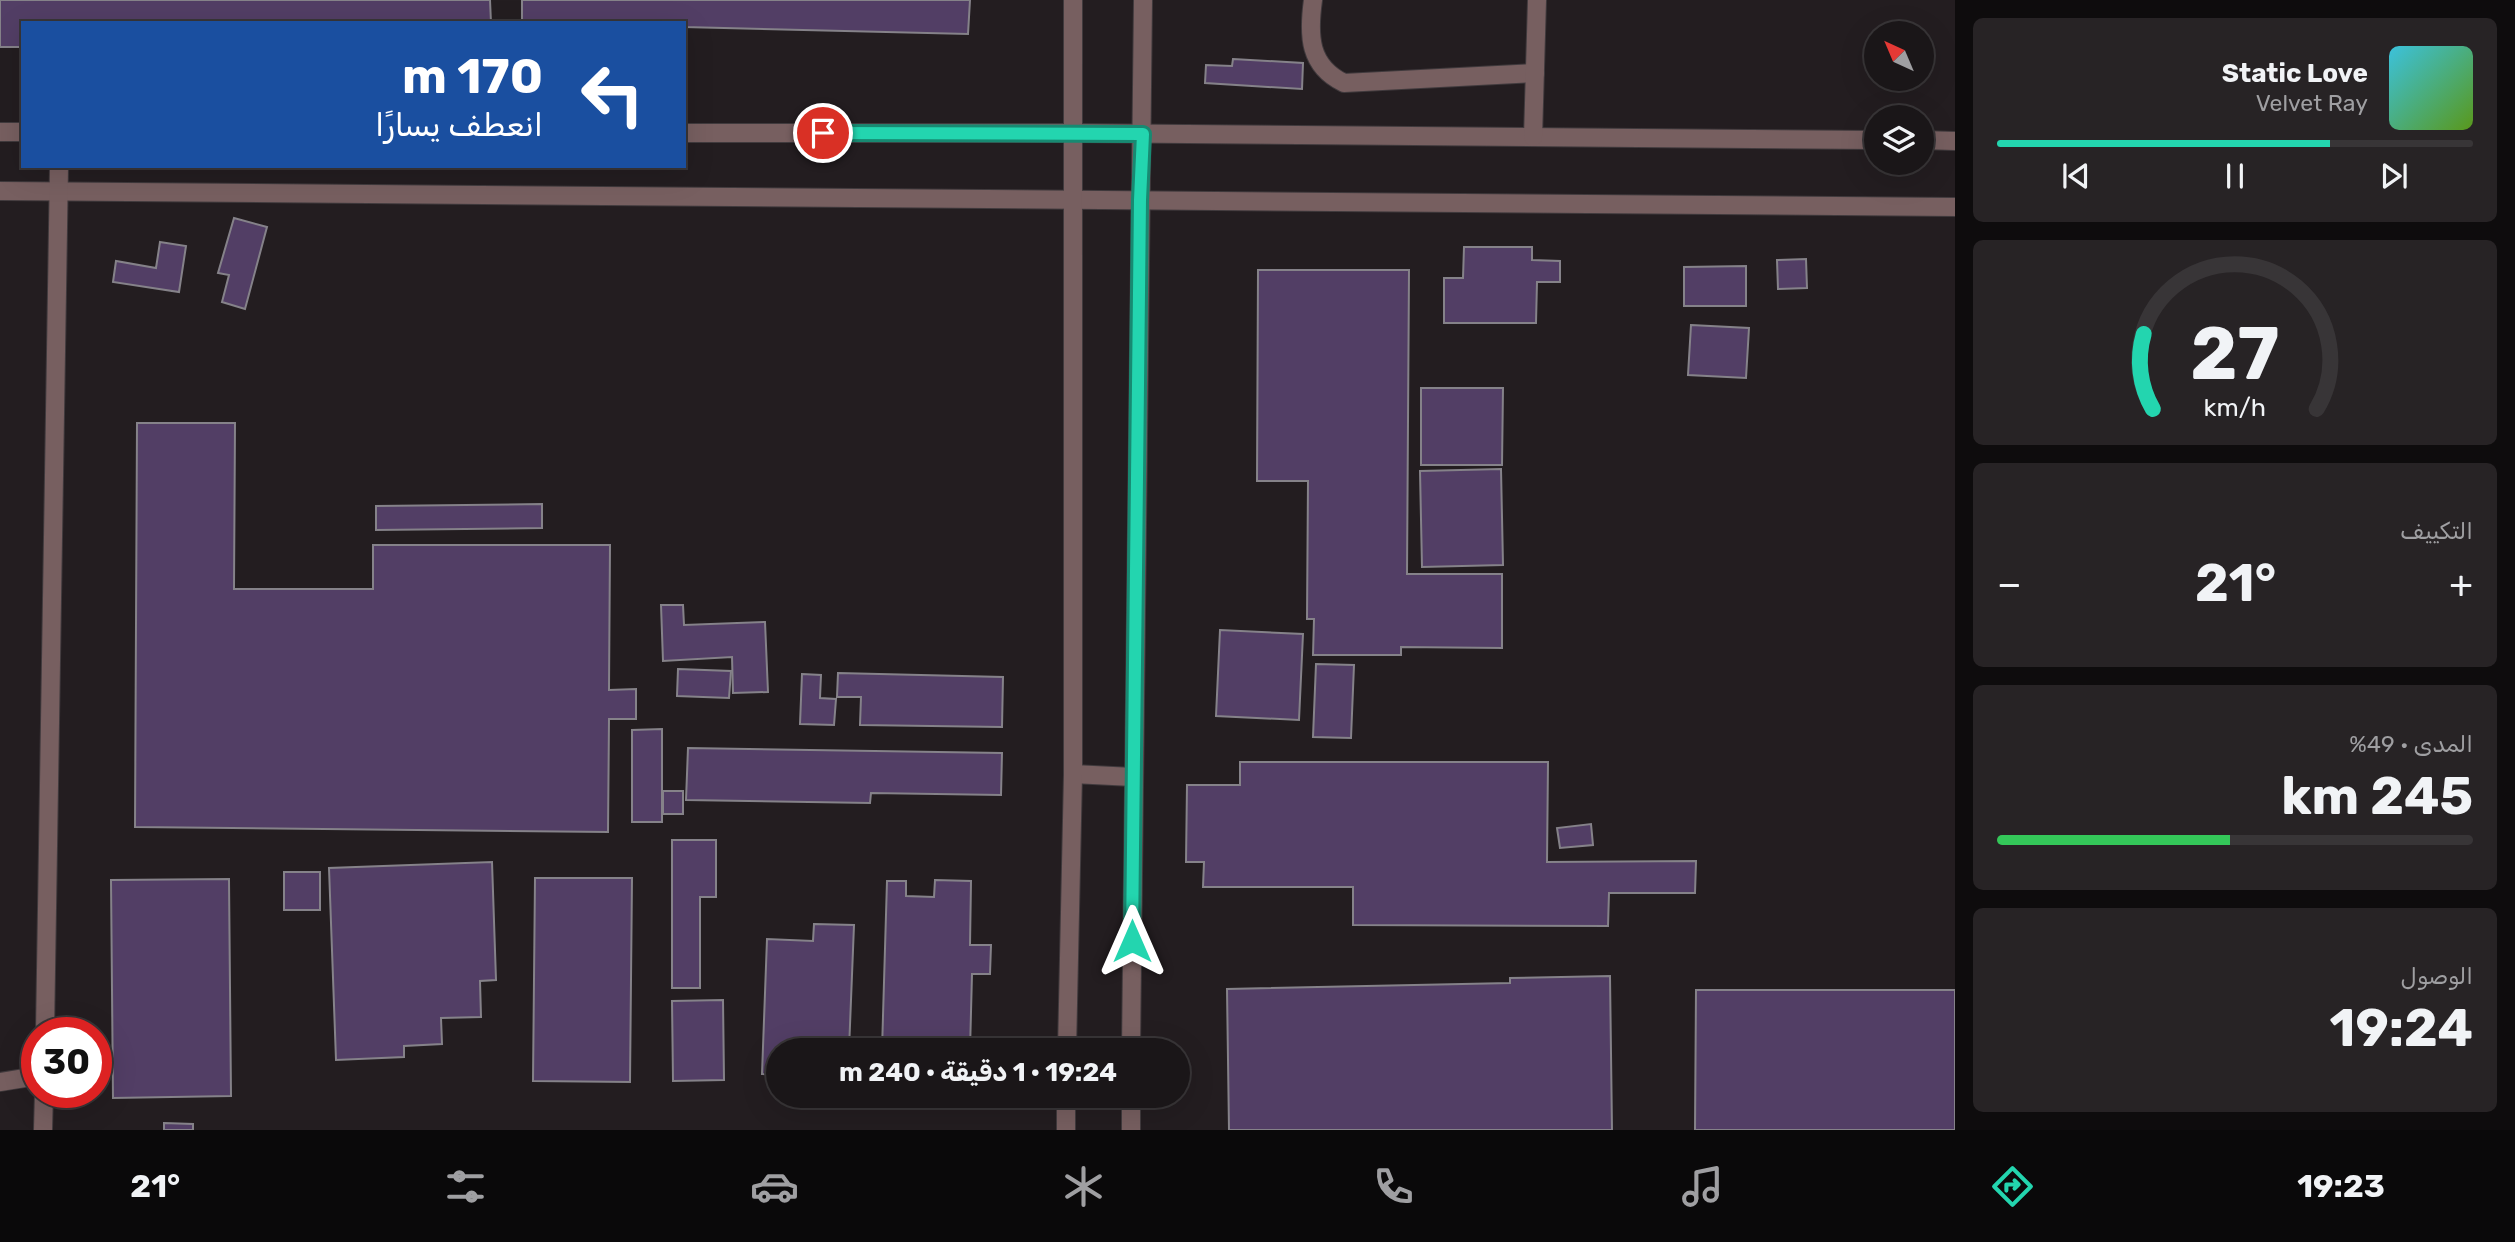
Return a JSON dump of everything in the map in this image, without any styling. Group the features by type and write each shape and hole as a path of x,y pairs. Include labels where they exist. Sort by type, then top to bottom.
{"street":[{"path":"1067,1038 1073,774 1073,0"},
{"path":"1131,1038 1143,0"},
{"path":"1313,0 1313,53 1331,77 1344,83 1535,73"},
{"path":"1534,137 1537,0"},
{"path":"0,132 21,132"},
{"path":"686,133 1073,133 1864,140"},
{"path":"1934,140 1955,141"},
{"path":"45,1017 60,168"},
{"path":"0,191 1955,207"},
{"path":"1073,774 1133,777"},
{"path":"0,1082 21,1079"},
{"path":"43,1130 44,1108"},
{"path":"1066,1108 1066,1130"},
{"path":"1131,1108 1131,1130"}],"building":[{"path":"0,0 490,0 491,21 21,21 21,47 0,47"},
{"path":"522,0 970,0 968,34 686,27 686,21 522,21"},
{"path":"1233,59 1303,63 1302,89 1205,83 1206,65 1232,66"},
{"path":"234,218 267,227 245,309 222,302 229,275 218,273"},
{"path":"160,242 186,246 179,292 113,282 116,261 156,268"},
{"path":"1464,247 1532,247 1532,260 1560,261 1560,282 1537,282 1536,323 1444,323 1444,278 1463,278"},
{"path":"1806,259 1807,288 1778,289 1777,260"},
{"path":"1746,266 1746,306 1684,306 1684,267"},
{"path":"1258,270 1409,270 1407,574 1502,574 1502,648 1401,647 1401,655 1313,655 1314,619 1307,619 1308,481 1257,481"},
{"path":"1691,325 1749,328 1746,378 1688,375"},
{"path":"1421,388 1503,388 1502,465 1421,465"},
{"path":"137,423 235,423 234,589 373,589 373,545 610,545 609,690 636,689 636,719 609,719 608,832 135,827"},
{"path":"1501,469 1503,565 1422,567 1420,471"},
{"path":"542,504 542,528 376,530 376,506"},
{"path":"661,605 683,605 684,625 765,622 768,692 733,693 732,657 663,661"},
{"path":"1220,630 1303,634 1299,720 1216,716"},
{"path":"1316,664 1354,665 1351,738 1313,737"},
{"path":"678,669 731,671 729,698 677,696"},
{"path":"838,673 1003,677 1002,727 860,725 861,697 837,697"},
{"path":"802,674 821,675 820,698 836,699 834,725 800,724"},
{"path":"662,729 662,822 632,822 632,730"},
{"path":"688,748 1002,753 1001,795 871,793 870,803 686,800"},
{"path":"1240,762 1548,762 1547,862 1696,861 1695,893 1609,893 1608,926 1353,925 1353,887 1203,887 1204,862 1186,862 1187,785 1240,785"},
{"path":"663,791 683,791 683,814 663,814"},
{"path":"1591,824 1593,845 1560,848 1557,828"},
{"path":"672,840 716,840 716,897 700,897 700,988 672,988"},
{"path":"492,862 496,980 480,981 481,1017 441,1018 442,1044 404,1046 404,1057 336,1060 329,868"},
{"path":"284,872 320,872 320,910 284,910"},
{"path":"535,878 632,878 630,1082 533,1081"},
{"path":"229,879 231,1096 113,1098 111,880"},
{"path":"935,880 971,881 970,945 991,945 990,974 972,974 970,1038 882,1038 887,881 906,881 906,896 934,897"},
{"path":"814,924 854,925 849,1038 766,1038 766,1074 762,1074 767,939 813,941"},
{"path":"1610,976 1612,1130 1229,1130 1227,989 1510,983 1510,978"},
{"path":"1696,990 1955,990 1955,1130 1695,1130"},
{"path":"723,1000 724,1080 673,1081 672,1001"},
{"path":"164,1123 193,1124 193,1130 164,1130"}],"route":[{"path":"823,133 1143,134 1140,200 1132,941"}]}
